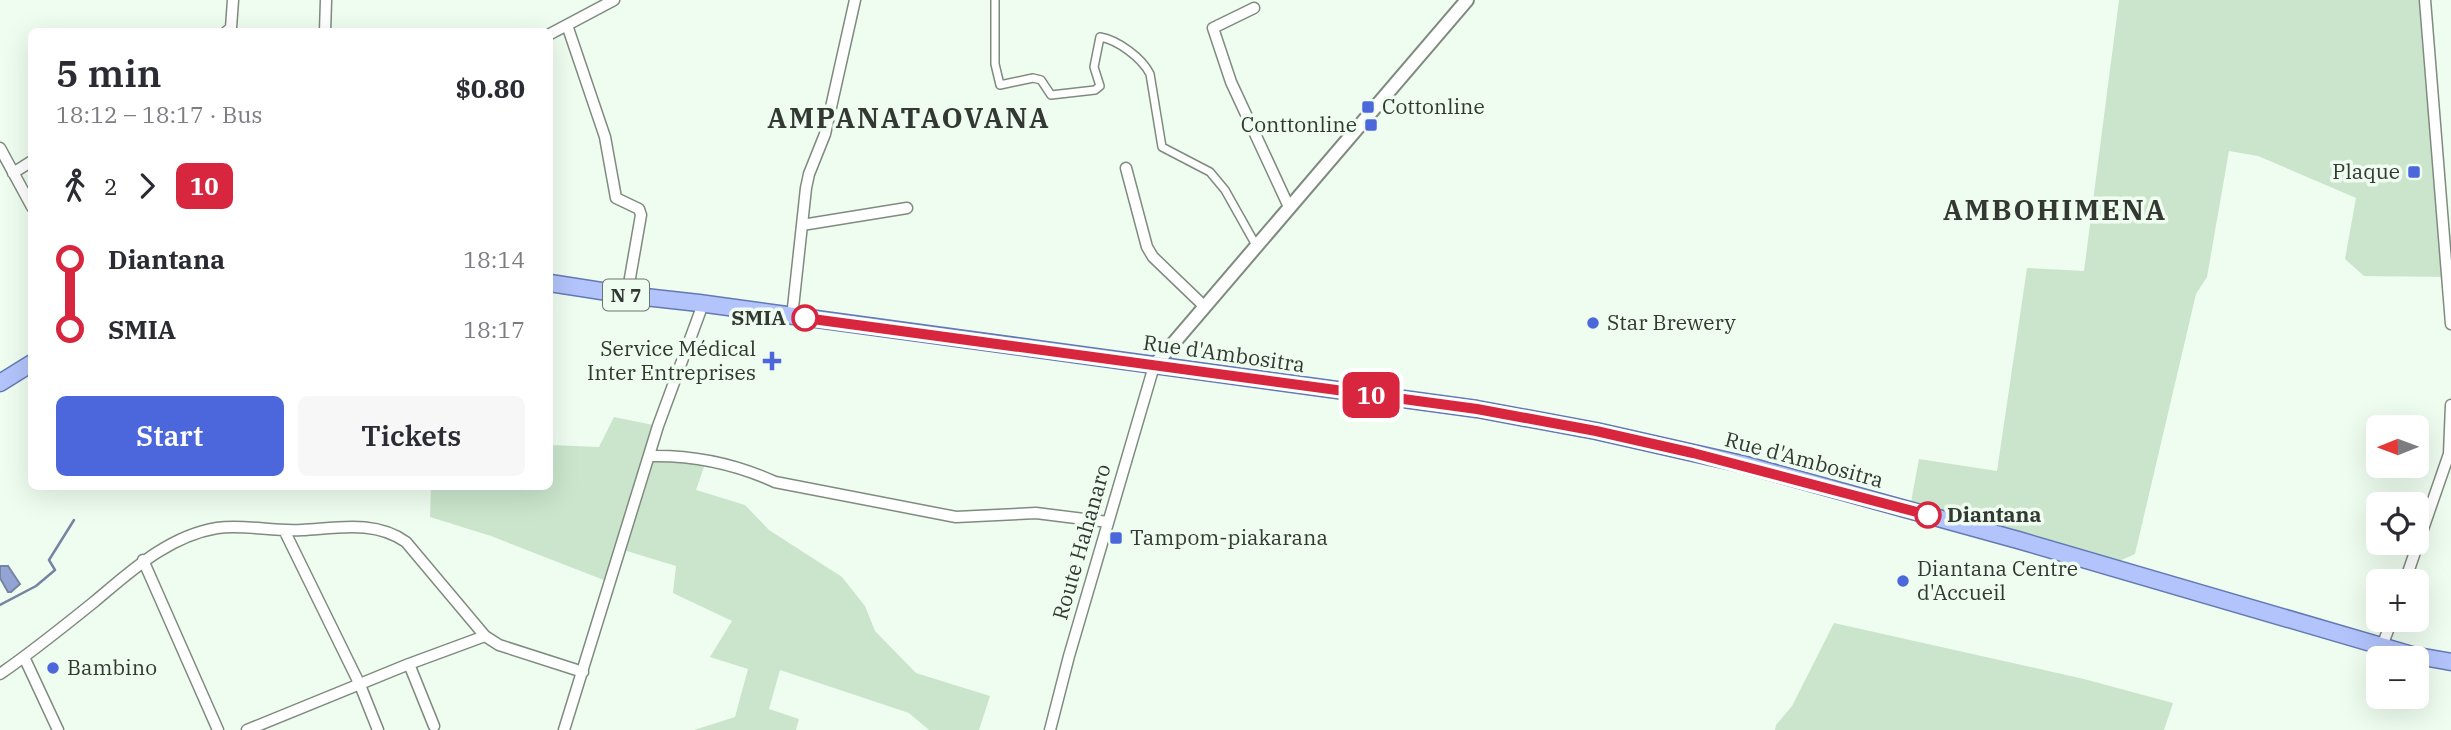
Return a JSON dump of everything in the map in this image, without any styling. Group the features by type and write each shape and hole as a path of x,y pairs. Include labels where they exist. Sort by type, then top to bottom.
{"main road":[{"name":"Rue d'Ambositra","path":"553,283 1477,409 1656,444 1742,464 1937,517 2382,646"},
{"path":"0,383 28,366"},
{"name":"Rue d'Ambositra","path":"2429,658 2451,662"}],"street":[{"path":"231,28 233,0"},
{"path":"325,28 326,0"},
{"path":"553,32 614,0"},
{"path":"792,317 809,174 825,134 855,0"},
{"path":"995,0 995,64 1000,85 1033,78 1041,80 1051,96 1095,90 1100,86 1094,67 1100,37 1109,38 1145,64 1150,74 1162,147 1210,172 1225,190 1257,247"},
{"path":"1154,366 1398,84 1467,0"},
{"path":"2425,0 2451,324"},
{"path":"1254,8 1213,27 1231,82 1289,207"},
{"path":"567,25 605,137 616,198 639,209 641,215 627,295"},
{"path":"0,148 28,199"},
{"path":"13,173 28,164"},
{"path":"1126,169 1147,247 1153,257 1205,307"},
{"path":"802,225 907,208"},
{"path":"564,730 649,456 703,304"},
{"name":"Route Hahanaro","path":"1050,730 1154,366"},
{"path":"2409,569 2450,453 2451,405"},
{"path":"649,456 680,456 748,470 775,482 956,517 1036,513 1108,522"},
{"path":"0,674 143,560 199,533 216,528 244,526 285,532 365,526 397,535 406,542 485,636 499,645 583,672"},
{"path":"285,532 360,685 378,730"},
{"path":"143,560 218,730"},
{"path":"2382,646 2387,632"},
{"path":"247,730 485,636"},
{"path":"24,657 58,730"},
{"path":"409,664 434,726"}],"green space":[{"path":"2119,0 2425,0 2449,277 2364,276 2345,259 2356,198 2258,156 2229,151 2207,277 2196,294 2135,554 2117,562 1911,502 1919,459 1997,471 2027,268 2084,271"},
{"path":"614,417 658,426 649,456 706,461 696,490 745,505 769,530 842,577 865,606 875,631 916,673 990,696 979,730 929,730 909,713 780,670 769,709 799,719 796,730 694,730 735,717 748,669 710,657 732,621 673,593 676,566 620,549 609,582 491,536 430,517 431,490 553,490 553,445 599,447"},
{"path":"1834,623 2084,679 2173,703 2164,730 1775,730 1792,706"}],"water":[{"path":"0,566 8,566 20,584 11,592 8,592 0,578"}],"waterway":[{"path":"0,605 36,586 55,570 49,560 74,520"}],"bus line":[{"name":"10","path":"805,318 1477,409 1596,431 1742,464 1928,515"}],"place":[{"name":"Cottonline","path":"1368,107"},
{"name":"Conttonline","path":"1371,125"},
{"name":"Plaque","path":"2414,172"},
{"name":"SMIA","path":"805,318"},
{"name":"Star Brewery","path":"1593,323"},
{"name":"Service Médical Inter Entreprises","path":"772,361"},
{"name":"Diantana","path":"1928,515"},
{"name":"Tampom-piakarana","path":"1116,538"},
{"name":"Diantana Centre d'Accueil","path":"1903,581"},
{"name":"Bambino","path":"53,668"}],"district":[{"name":"AMPANATAOVANA","path":"909,118"},
{"name":"AMBOHIMENA","path":"2055,210"}]}
